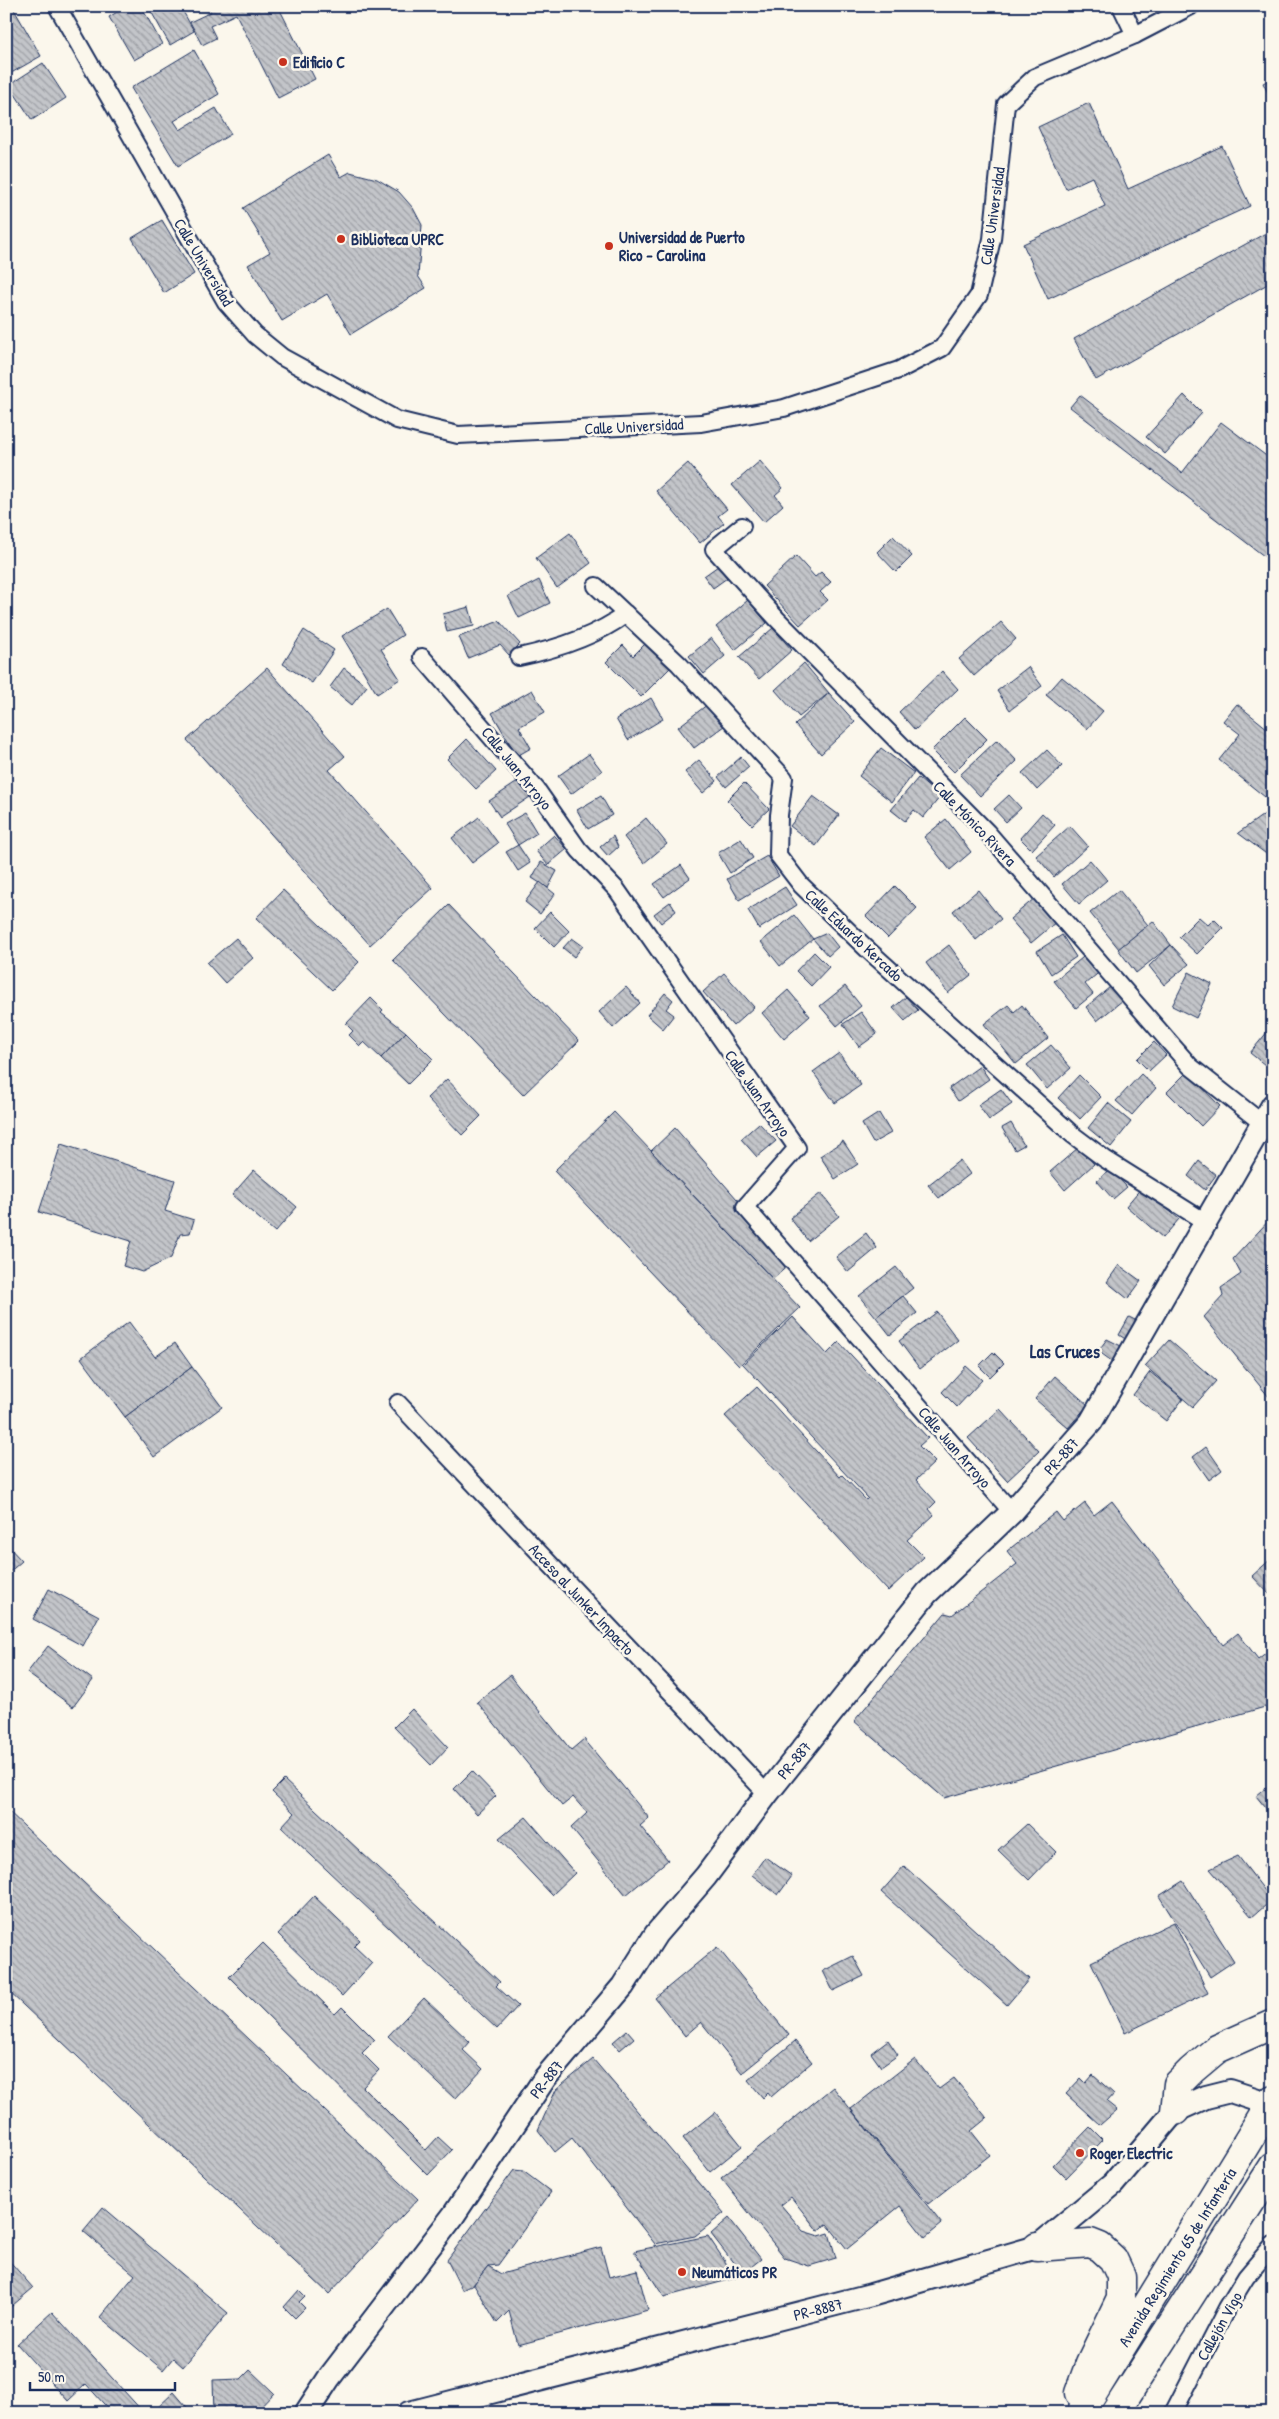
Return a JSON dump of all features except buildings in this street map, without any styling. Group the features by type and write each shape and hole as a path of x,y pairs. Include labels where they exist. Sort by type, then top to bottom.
{"highway":[{"path":"1175,2111 1178,2084 1192,2070 1217,2049 1273,2024"},
{"name":"Avenida Regimiento 65 de Infantería","path":"1081,2413 1272,2102"},
{"name":"Avenida Regimiento 65 de Infantería","path":"1115,2413 1273,2167"},
{"path":"1241,2219 1273,2202"},
{"path":"1037,2247 1090,2243 1100,2247 1113,2259 1121,2276 1121,2299 1090,2363 1072,2413"}],"street":[{"name":"Calle Universidad","path":"57,6 226,302 244,323 282,357 397,420 458,435 710,422 784,408 899,370 942,348 979,295 992,239 1006,104 1034,77 1135,35 1191,6"},
{"path":"1121,6 1135,35"},
{"name":"Calle Mónico Rivera","path":"742,526 714,549 791,633 987,832 1127,990 1190,1066 1268,1114"},
{"name":"Calle Eduardo Kercado","path":"596,586 679,664 784,778 779,815 778,855 801,885 866,948 1073,1135 1105,1159 1207,1223"},
{"path":"520,656 552,650 581,639 609,627 626,614"},
{"name":"Calle Juan Arroyo","path":"422,657 537,790 579,850 617,890 797,1148 745,1207 1012,1512"},
{"name":"PR-887","path":"306,2413 330,2378 453,2216 545,2078 623,1986 656,1934 706,1876 768,1794 928,1593 1012,1512 1091,1422 1268,1114"},
{"name":"Acceso al Junker Impacto","path":"398,1403 768,1794"},
{"path":"1175,2111 1206,2097 1230,2091 1272,2102"},
{"name":"PR-8887","path":"409,2413 871,2295 1037,2247 1113,2184 1175,2111"},
{"name":"Callejón Vigo","path":"1173,2413 1227,2308 1246,2277 1273,2245"}],"place":[{"name":"Edificio C","path":"283,62"},
{"name":"Biblioteca UPRC","path":"341,239"},
{"name":"Universidad de Puerto Rico - Carolina","path":"609,246"},
{"name":"Roger Electric","path":"1080,2153"},
{"name":"Neumáticos PR","path":"682,2272"}],"district":[{"name":"Las Cruces","path":"1065,1352"}]}
